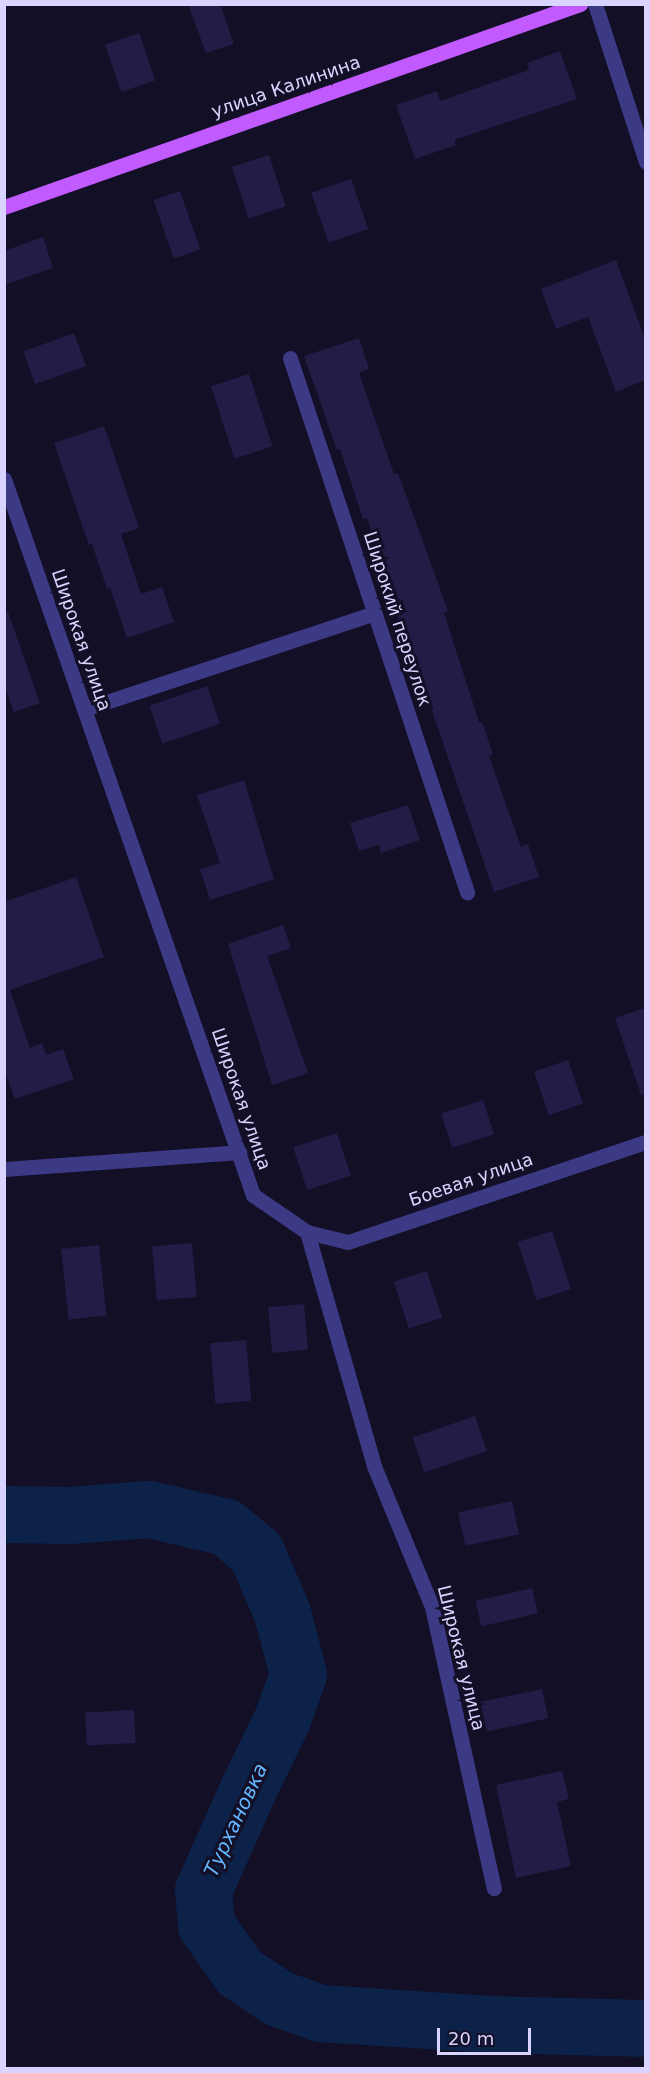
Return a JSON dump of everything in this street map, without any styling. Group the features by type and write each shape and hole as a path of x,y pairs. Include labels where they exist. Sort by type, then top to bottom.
{"main road":[{"name":"улица Калинина","path":"4,207 580,4"}],"street":[{"path":"595,4 645,162"},
{"name":"Широкий переулок","path":"290,358 467,892"},
{"name":"Широкая улица","path":"4,479 253,1195 307,1232 374,1466 432,1607 494,1888"},
{"path":"85,709 375,613"},
{"name":"Боевая улица","path":"307,1232 348,1242 645,1142"},
{"path":"4,1169 239,1152"}],"building":[{"path":"188,4 220,4 234,44 206,53"},
{"path":"139,33 155,80 121,92 105,45"},
{"path":"560,51 577,99 454,140 456,145 415,159 396,105 437,91 440,101 529,70 527,63"},
{"path":"269,155 286,206 249,218 232,167"},
{"path":"351,179 368,229 329,243 311,193"},
{"path":"180,191 200,250 174,259 154,200"},
{"path":"43,237 53,268 4,285 4,251"},
{"path":"616,260 645,339 645,380 616,392 588,317 556,329 541,289"},
{"path":"74,333 86,366 35,384 23,351"},
{"path":"359,338 369,369 359,373 394,474 398,473 448,612 444,613 479,722 482,722 493,754 489,756 521,847 528,844 539,877 494,892 428,699 424,700 367,518 363,519 340,449 337,450 304,356"},
{"path":"249,374 272,446 234,459 211,386"},
{"path":"104,426 139,528 121,534 141,594 162,587 174,622 127,638 110,588 107,589 92,544 89,545 54,443"},
{"path":"8,612 40,703 14,712 4,684 4,613"},
{"path":"207,686 220,724 162,744 149,706"},
{"path":"244,780 274,879 210,900 200,869 220,863 197,795"},
{"path":"408,805 420,840 381,853 379,845 359,851 350,823"},
{"path":"76,877 104,957 10,990 30,1048 42,1043 46,1055 63,1049 74,1079 15,1099 4,1070 4,902"},
{"path":"283,925 291,948 267,956 308,1073 272,1085 228,944"},
{"path":"645,1008 645,1094 641,1095 615,1018"},
{"path":"568,1060 583,1103 549,1115 534,1072"},
{"path":"483,1100 494,1134 452,1148 441,1114"},
{"path":"337,1133 351,1176 307,1190 293,1147"},
{"path":"552,1231 571,1289 537,1300 518,1242"},
{"path":"192,1243 197,1297 157,1300 152,1246"},
{"path":"99,1245 106,1316 69,1320 61,1249"},
{"path":"427,1271 442,1318 409,1328 394,1282"},
{"path":"304,1304 308,1350 272,1353 268,1307"},
{"path":"246,1340 251,1401 215,1404 210,1343"},
{"path":"475,1416 487,1451 425,1472 413,1437"},
{"path":"512,1501 519,1534 465,1546 458,1512"},
{"path":"532,1588 538,1613 481,1626 475,1601"},
{"path":"542,1689 548,1718 487,1731 480,1702"},
{"path":"134,1710 136,1743 87,1746 85,1713"},
{"path":"562,1771 569,1799 557,1802 571,1866 516,1878 496,1785"}],"waterway":[{"name":"Турхановка","path":"4,1514 69,1515 149,1509 226,1527 256,1552 282,1613 298,1674 282,1719 203,1890 206,1925 239,1972 278,1998 320,2013 491,2024 646,2028"}]}
